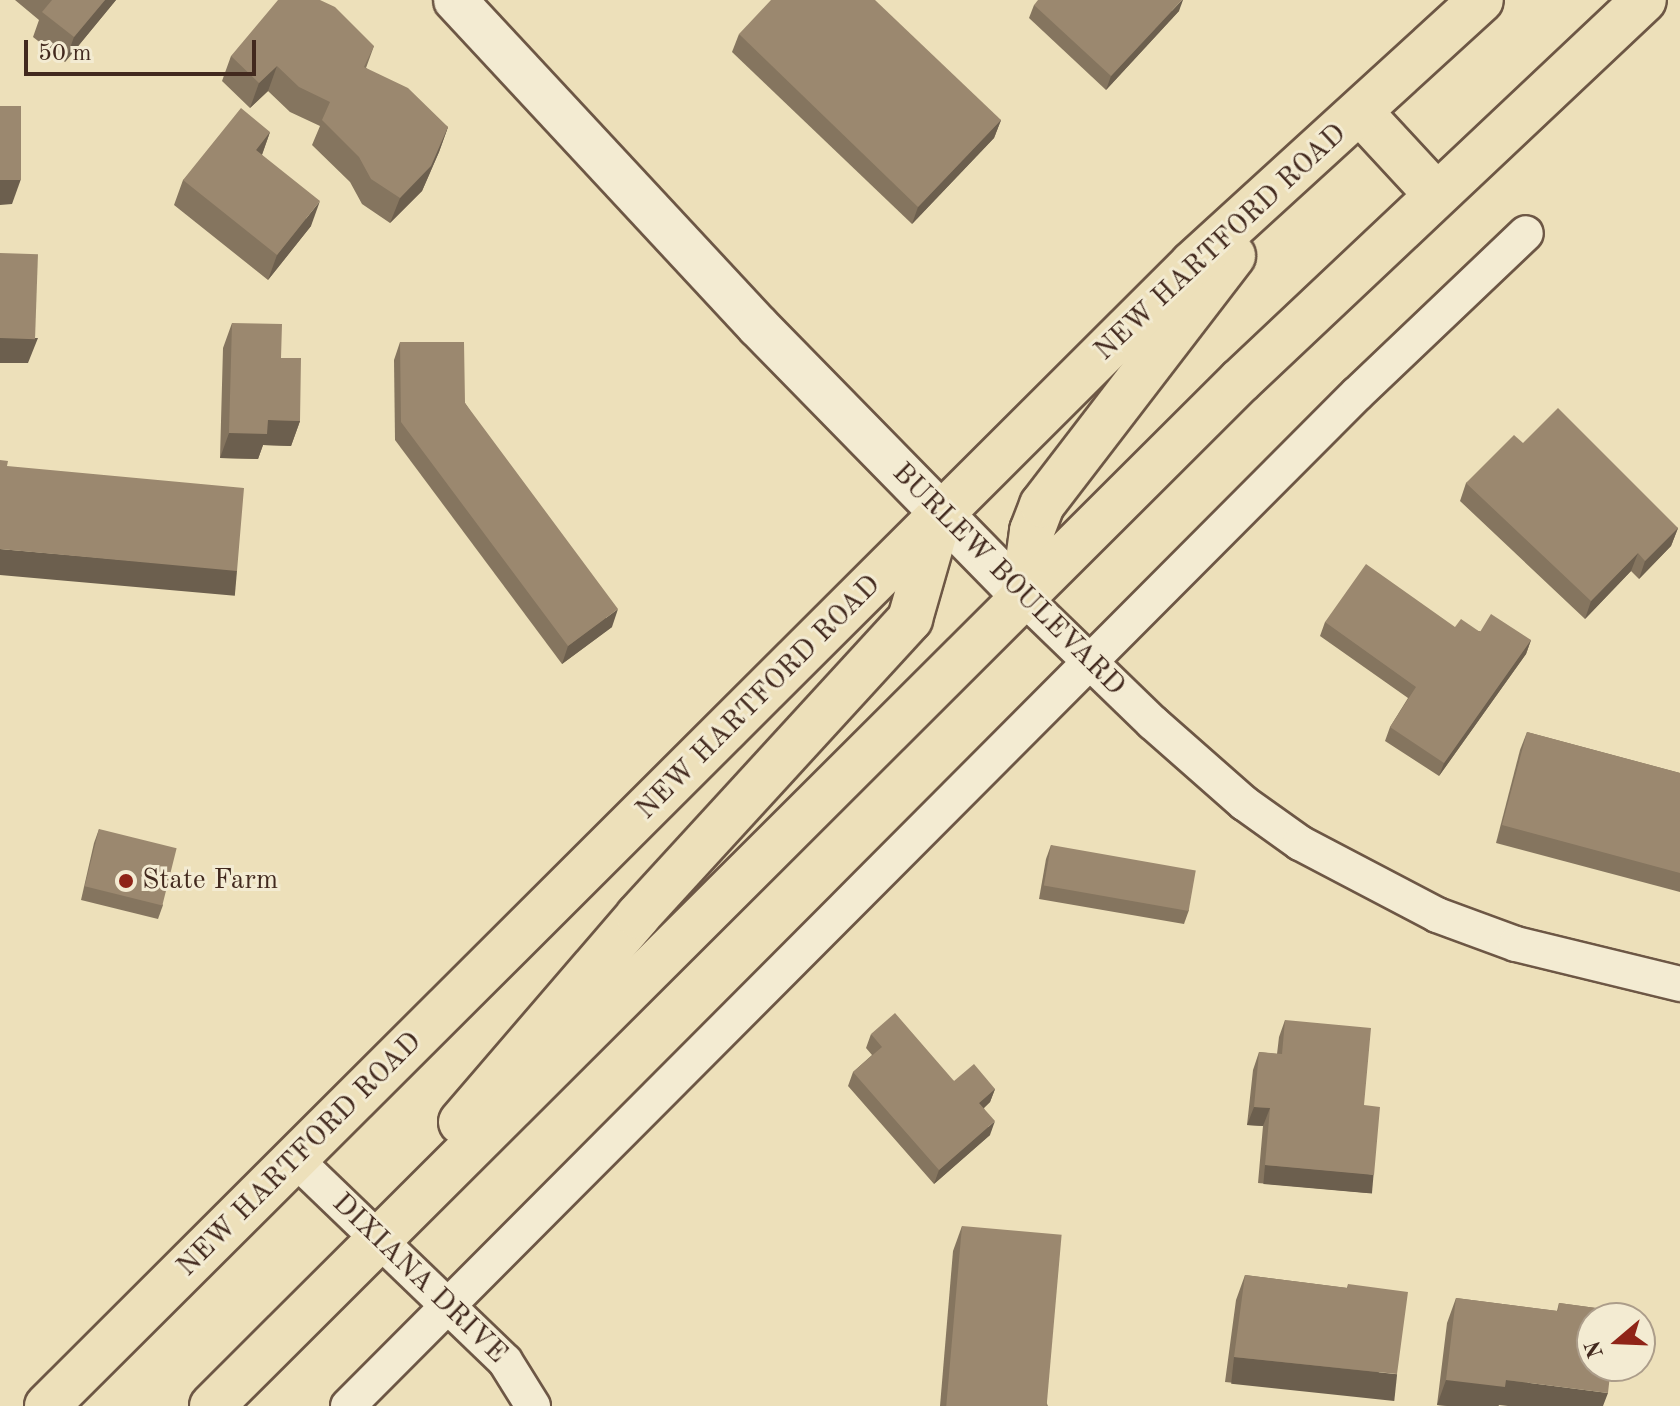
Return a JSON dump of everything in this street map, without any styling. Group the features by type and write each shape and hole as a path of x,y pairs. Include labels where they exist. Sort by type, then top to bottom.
{"main road":[{"name":"NEW HARTFORD ROAD","path":"47,1406 1192,264 1295,174 1481,0"},
{"path":"212,1406 1023,597 1436,194 1644,0"},
{"path":"1361,113 1436,194"},
{"path":"1023,597 1032,531 1042,505 1295,174"},
{"path":"380,1239 453,1131 547,1019 910,619 940,516"}],"street":[{"name":"BURLEW BOULEVARD","path":"455,0 940,516 1089,662 1244,803 1364,880 1516,944 1680,984"},
{"path":"348,1406 1089,662 1526,233"},
{"name":"DIXIANA DRIVE","path":"295,1159 450,1304 505,1361 533,1406"}],"building":[{"path":"52,0 105,0 74,37 42,12"},
{"path":"278,0 320,0 335,7 374,46 364,67 408,88 448,127 431,166 400,198 371,179 359,157 322,120 330,102 299,87 277,66 259,83 231,56"},
{"path":"771,0 875,0 1001,120 918,207 739,34"},
{"path":"1038,0 1182,0 1111,76 1034,5"},
{"path":"0,106 21,106 21,180 0,180"},
{"path":"241,108 270,132 256,150 320,201 277,255 183,180"},
{"path":"0,253 38,254 35,339 0,338"},
{"path":"232,323 282,324 281,358 301,358 300,421 268,420 267,434 229,433"},
{"path":"400,342 464,342 465,403 618,609 568,646 401,422"},
{"path":"1558,408 1678,528 1645,561 1638,553 1591,601 1466,483 1514,435 1523,443"},
{"path":"0,460 8,461 7,466 244,488 237,571 0,549"},
{"path":"1366,564 1455,627 1461,619 1480,632 1491,614 1531,640 1444,763 1390,727 1416,687 1325,622"},
{"path":"1527,732 1680,773 1680,873 1502,825"},
{"name":"State Farm","path":"99,829 177,848 162,906 85,886"},
{"path":"1051,845 1196,871 1189,911 1044,885"},
{"path":"895,1013 954,1081 974,1064 995,1089 979,1103 995,1121 939,1170 853,1072 882,1047 871,1034"},
{"path":"1285,1020 1371,1028 1364,1105 1380,1107 1374,1175 1265,1165 1270,1108 1254,1107 1259,1052 1282,1054"},
{"path":"962,1226 1062,1235 1047,1406 946,1406"},
{"path":"1245,1275 1408,1292 1397,1374 1234,1357"},
{"path":"1456,1298 1558,1311 1559,1303 1576,1305 1576,1382 1609,1382 1608,1393 1506,1380 1505,1387 1446,1380"}],"place":[{"name":"State Farm","path":"126,881"}]}
